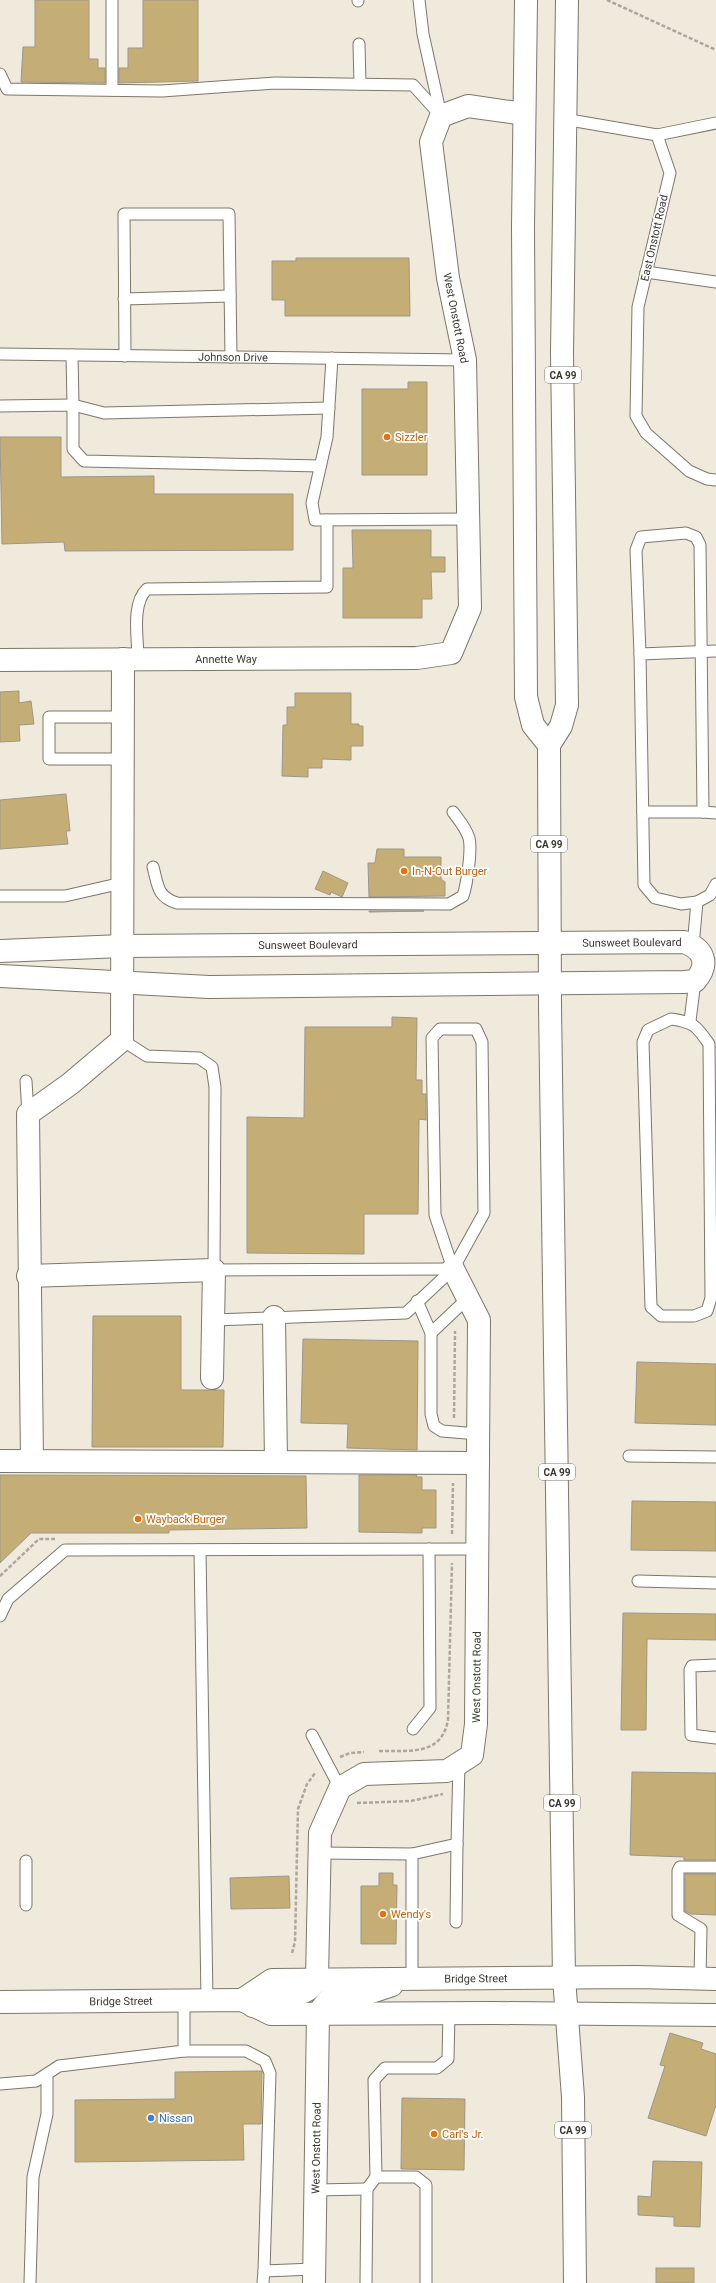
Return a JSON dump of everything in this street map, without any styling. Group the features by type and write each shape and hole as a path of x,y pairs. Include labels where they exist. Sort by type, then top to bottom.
{"main road":[{"path":"526,0 523,243 526,697 533,725 549,745"},
{"name":"CA 99","path":"567,0 564,119 562,353 567,705 561,726 549,745 550,982 564,1978 573,2097 576,2283"},
{"path":"441,116 468,106 524,114"},
{"name":"West Onstott Road","path":"441,116 431,142 448,278 465,360 470,608 451,653"},
{"name":"Annette Way","path":"0,660 417,658 451,653"},
{"path":"32,1461 28,1276 28,1114 70,1084 122,1040 123,717 130,659"},
{"name":"Sunsweet Boulevard","path":"0,951 122,946 684,942 694,946 701,953 704,963 702,973 695,980"},
{"path":"0,976 209,986 695,980"},
{"name":"West Onstott Road","path":"347,1796 364,1774 446,1771 472,1755 476,1724 479,1320 453,1269"},
{"path":"28,1276 214,1270 212,1378"},
{"path":"274,1317 276,1462"},
{"path":"0,1461 478,1463"},
{"path":"317,1978 320,1833 347,1796"},
{"name":"Bridge Street","path":"247,2003 272,1980 317,1978 708,1978"},
{"path":"318,2013 330,1998 371,1992 412,1978"},
{"name":"Bridge Street","path":"0,2002 208,2000 247,2003 271,2014 567,2013 716,2015"},
{"name":"West Onstott Road","path":"314,2276 318,2013"}],"lane":[{"path":"112,0 112,90"},
{"path":"419,0 423,34 441,116"},
{"path":"359,44 360,84"},
{"path":"0,74 7,89 162,91 275,83 413,85 441,116"},
{"path":"564,119 657,135 716,123"},
{"name":"East Onstott Road","path":"657,135 670,173 638,307 636,416 646,433 689,471 707,479 716,480"},
{"path":"125,356 124,214 229,214 231,357"},
{"path":"646,272 716,282"},
{"path":"124,299 230,296"},
{"name":"Johnson Drive","path":"0,354 465,360"},
{"path":"72,355 73,449 84,461 320,466"},
{"path":"332,358 327,436 312,503 315,520 468,519"},
{"path":"0,406 73,405 104,413 329,408"},
{"path":"130,659 140,595 147,589 327,587 327,520"},
{"path":"703,812 700,545 696,537 686,534 641,537 636,550 640,654 644,886 655,898 681,904 697,902 710,895 716,884"},
{"path":"640,654 716,651"},
{"path":"123,717 49,717 49,759 123,759"},
{"path":"153,867 159,890 165,900 177,903 449,904 464,896 467,882 470,840 465,828 453,812"},
{"path":"643,812 716,813"},
{"path":"0,896 65,896 122,883"},
{"path":"694,946 697,902"},
{"path":"690,1022 695,980"},
{"path":"671,1019 690,1022 702,1033 709,1044 713,1222 711,1298 707,1311 694,1316 661,1316 650,1307 643,1042 648,1030 659,1023 671,1019"},
{"path":"213,1320 406,1313 417,1301 453,1269 484,1213 482,1042 476,1029 440,1029 432,1038 435,1215 453,1269"},
{"path":"122,1040 147,1056 199,1058 212,1067 215,1087 214,1270 453,1269"},
{"path":"26,1081 28,1114"},
{"path":"431,1334 468,1298"},
{"path":"417,1301 431,1334 431,1414 434,1426 442,1431 478,1434"},
{"path":"630,1456 716,1458"},
{"path":"413,1729 430,1708 429,1549"},
{"path":"0,1616 8,1599 65,1550 477,1549"},
{"path":"200,1550 208,2000"},
{"path":"638,1581 716,1583"},
{"path":"716,1665 696,1665 692,1666 690,1670 691,1735 716,1738"},
{"path":"312,1735 327,1764 347,1796"},
{"path":"456,1922 459,1764"},
{"path":"320,1853 412,1854 457,1844"},
{"path":"412,1854 412,1978"},
{"path":"26,1861 26,1905"},
{"path":"708,1978 701,1929 678,1915 678,1871 680,1867 716,1867"},
{"path":"184,2000 184,2051"},
{"path":"366,2283 367,2189 376,2177 374,2080 385,2068 437,2068 448,2059 450,2013"},
{"path":"0,2084 36,2081 59,2066 184,2051 246,2051 265,2061 270,2073 263,2283"},
{"path":"30,2283 33,2177 47,2114 47,2074"},
{"path":"376,2177 416,2177 426,2185 426,2283"},
{"path":"316,2190 367,2189"},
{"path":"264,2271 314,2276"}],"path":[{"path":"607,0 716,50"},
{"path":"451,1314 455,1320 454,1432"},
{"path":"378,1751 426,1749 439,1742 446,1732 448,1720 453,1463"},
{"path":"292,1953 295,1942 298,1809 307,1784 317,1771 350,1752 370,1752"},
{"path":"347,1796 411,1801 438,1797 458,1786"}],"building":[{"path":"35,0 89,0 89,59 98,59 98,68 105,68 105,83 21,82 23,47 35,47"},
{"path":"143,0 198,0 198,81 119,83 119,68 128,68 128,48 143,48"},
{"path":"296,258 409,258 410,316 285,316 285,300 272,300 272,261 296,261"},
{"path":"408,382 427,382 427,475 362,475 362,389 408,389"},
{"path":"0,437 61,437 61,477 154,476 154,494 293,494 293,550 65,551 64,542 2,544"},
{"path":"352,530 431,530 431,557 445,557 445,572 431,572 432,599 422,599 422,618 343,618 343,568 353,568"},
{"path":"19,691 19,703 31,701 34,724 19,725 20,741 0,742 0,692"},
{"path":"295,693 351,693 351,724 359,724 359,726 363,726 363,746 351,746 351,760 322,759 322,768 308,768 308,777 282,776 283,725 287,725 287,707 295,707"},
{"path":"66,794 70,831 66,831 68,844 0,849 0,800"},
{"name":"In-N-Out Burger","path":"377,849 404,849 404,857 441,857 441,879 445,882 445,896 369,897 368,863 375,863"},
{"path":"323,871 348,883 342,897 331,892 330,895 315,889"},
{"path":"369,911 424,911 369,912"},
{"path":"392,1017 417,1018 416,1080 422,1080 422,1094 426,1094 426,1120 419,1119 418,1214 364,1214 364,1254 247,1253 247,1117 304,1118 305,1027 392,1027"},
{"path":"93,1316 181,1316 181,1390 224,1390 223,1447 92,1447"},
{"path":"303,1339 418,1341 417,1450 347,1448 348,1424 301,1423"},
{"path":"637,1362 716,1364 716,1425 635,1423"},
{"path":"0,1475 306,1476 307,1528 169,1530 169,1533 31,1533 0,1563"},
{"path":"359,1475 417,1475 416,1477 422,1477 422,1490 436,1490 436,1528 422,1528 422,1533 359,1532"},
{"path":"632,1501 716,1502 716,1551 631,1550"},
{"path":"623,1613 716,1614 716,1640 647,1639 646,1730 621,1730"},
{"path":"632,1772 716,1773 716,1860 684,1860 684,1857 630,1855"},
{"path":"379,1873 393,1873 393,1885 397,1885 396,1944 361,1944 361,1886 379,1886"},
{"path":"685,1874 716,1874 716,1915 691,1914 685,1911"},
{"path":"289,1876 290,1908 231,1909 230,1878"},
{"path":"670,2033 703,2043 701,2049 716,2054 716,2105 706,2136 648,2118 665,2066 660,2065"},
{"path":"262,2071 261,2124 243,2124 244,2160 75,2162 75,2100 175,2099 175,2072"},
{"path":"402,2098 465,2099 464,2170 401,2169"},
{"path":"653,2161 702,2162 700,2227 674,2226 674,2217 638,2215 638,2196 651,2197"},
{"path":"656,2268 694,2268 694,2283 656,2283"}],"place":[{"name":"Sizzler","path":"387,437"},
{"name":"In-N-Out Burger","path":"404,871"},
{"name":"Wayback Burger","path":"138,1519"},
{"name":"Wendy's","path":"383,1914"},
{"name":"Nissan","path":"151,2118"},
{"name":"Carl's Jr.","path":"434,2134"}]}
